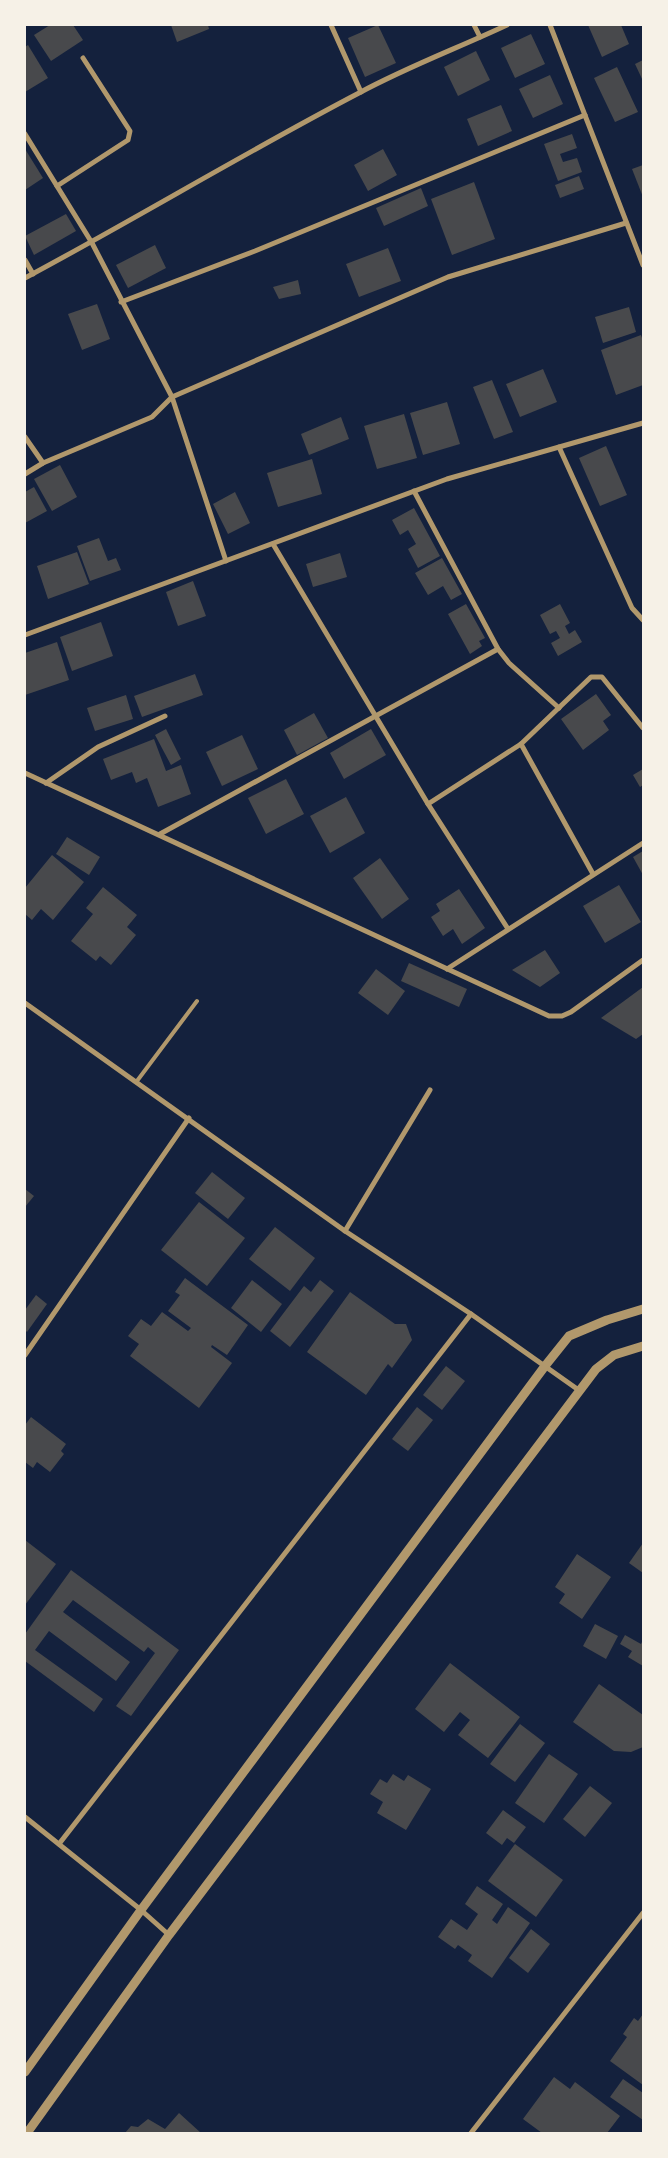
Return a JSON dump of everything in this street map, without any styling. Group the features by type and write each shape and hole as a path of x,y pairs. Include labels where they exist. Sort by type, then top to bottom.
{"street":[{"path":"331,25 361,92"},
{"path":"474,25 480,37"},
{"path":"25,278 92,243 211,174 361,92 507,25"},
{"path":"550,25 643,265"},
{"path":"57,186 128,140 130,131 83,58"},
{"path":"121,302 255,251 585,115"},
{"path":"25,134 92,243 172,397 226,561"},
{"path":"25,474 43,463 152,417 172,397 448,277 626,222"},
{"path":"25,260 33,274"},
{"path":"25,635 447,479 643,423"},
{"path":"25,436 43,463"},
{"path":"559,447 632,608 643,620"},
{"path":"414,492 498,649 509,663 559,708"},
{"path":"273,544 375,718 508,928"},
{"path":"160,834 498,649"},
{"path":"428,804 521,744 590,677 602,677 643,728"},
{"path":"46,783 98,747 165,716"},
{"path":"521,744 593,874"},
{"path":"25,773 549,1016 562,1016 643,960"},
{"path":"447,969 508,928 643,843"},
{"path":"25,1003 346,1231 471,1314 580,1391"},
{"path":"346,1231 430,1090"},
{"path":"25,1355 189,1118"},
{"path":"25,2072 141,1910 569,1336 608,1320 643,1309"},
{"path":"59,1844 471,1314"},
{"path":"27,2133 169,1935 596,1369 614,1355 643,1346"},
{"path":"25,1817 141,1910 169,1935"},
{"path":"471,2133 643,1914"}],"lane":[{"path":"137,1081 197,1001"}],"building":[{"path":"50,25 73,25 83,40 51,61 34,35"},
{"path":"171,25 208,25 209,29 177,42"},
{"path":"378,25 396,63 365,77 348,38"},
{"path":"588,25 621,25 629,44 602,57"},
{"path":"531,34 545,64 515,78 501,48"},
{"path":"28,45 48,78 25,92 25,47"},
{"path":"476,51 490,80 458,96 444,67"},
{"path":"643,60 643,81 635,64"},
{"path":"617,67 638,112 615,122 594,78"},
{"path":"550,75 563,104 533,118 519,89"},
{"path":"501,105 512,131 478,146 467,119"},
{"path":"572,134 577,148 560,154 563,162 577,158 582,172 558,181 544,144"},
{"path":"25,149 43,178 25,190"},
{"path":"383,149 397,175 368,191 354,165"},
{"path":"643,165 643,197 632,169"},
{"path":"579,176 584,189 560,198 555,185"},
{"path":"474,182 495,239 452,255 431,199"},
{"path":"421,188 428,206 384,226 376,208"},
{"path":"66,214 76,231 34,255 25,236"},
{"path":"155,245 166,268 128,288 116,265"},
{"path":"388,248 401,281 359,297 346,264"},
{"path":"298,280 301,294 279,299 273,287"},
{"path":"97,304 110,339 82,350 68,314"},
{"path":"629,307 636,332 603,343 595,317"},
{"path":"641,335 643,341 643,385 616,395 601,350"},
{"path":"543,369 557,402 520,417 506,384"},
{"path":"492,380 513,432 494,439 473,387"},
{"path":"447,402 460,444 423,455 410,413"},
{"path":"404,414 417,458 377,469 364,426"},
{"path":"341,417 349,439 309,455 301,434"},
{"path":"606,446 627,495 600,506 579,458"},
{"path":"312,459 322,494 278,507 267,473"},
{"path":"60,465 77,497 52,511 34,479"},
{"path":"34,487 47,511 25,523 25,492"},
{"path":"235,492 250,523 228,534 213,504"},
{"path":"414,508 440,556 418,568 408,549 416,544 408,530 400,535 392,520"},
{"path":"99,538 108,561 116,558 121,570 90,581 77,546"},
{"path":"77,552 89,584 48,599 37,566"},
{"path":"340,553 347,577 313,587 306,564"},
{"path":"442,558 462,594 451,600 443,586 428,595 415,573"},
{"path":"193,581 206,616 178,626 166,592"},
{"path":"466,604 485,638 479,641 482,646 470,654 448,614"},
{"path":"560,604 570,623 565,626 569,634 575,630 582,642 558,656 551,643 560,638 556,631 550,634 540,615"},
{"path":"101,622 113,656 72,671 60,637"},
{"path":"57,642 69,680 25,695 25,653"},
{"path":"195,674 203,695 142,717 134,696"},
{"path":"596,694 611,715 603,721 609,730 583,750 561,719"},
{"path":"126,695 133,719 95,731 87,708"},
{"path":"314,713 328,738 297,755 284,730"},
{"path":"166,729 181,759 171,765 155,735"},
{"path":"371,729 386,755 344,779 330,753"},
{"path":"242,735 258,769 222,786 206,752"},
{"path":"154,739 166,771 181,765 191,794 158,807 147,778 136,783 132,772 111,780 103,759"},
{"path":"643,769 643,785 640,787 633,775"},
{"path":"286,779 304,814 266,834 248,798"},
{"path":"346,797 365,833 330,853 310,816"},
{"path":"67,837 100,857 89,875 56,854"},
{"path":"643,851 643,875 633,857"},
{"path":"52,855 84,882 53,920 41,909 32,920 25,914 25,888"},
{"path":"380,858 409,899 382,919 353,878"},
{"path":"619,885 641,922 605,943 583,906"},
{"path":"103,887 137,915 127,927 136,935 111,965 100,956 96,961 71,941 93,914 86,908"},
{"path":"459,889 485,928 462,944 453,929 443,936 431,917 440,911 436,904"},
{"path":"545,950 560,973 540,987 512,970"},
{"path":"409,963 467,989 459,1007 401,981"},
{"path":"376,969 405,991 388,1015 358,993"},
{"path":"643,987 643,1034 636,1039 601,1018"},
{"path":"212,1172 245,1198 228,1219 195,1193"},
{"path":"25,1189 34,1196 25,1207"},
{"path":"199,1202 245,1238 207,1286 161,1250"},
{"path":"275,1227 315,1258 290,1291 249,1259"},
{"path":"185,1278 248,1325 227,1355 212,1345 211,1347 232,1363 199,1408 130,1356 139,1344 128,1336 141,1319 151,1326 162,1312 188,1331 191,1328 168,1311 180,1295 175,1292"},
{"path":"252,1280 282,1304 261,1332 231,1308"},
{"path":"320,1280 334,1291 290,1347 270,1331 304,1286 311,1292"},
{"path":"350,1292 395,1324 406,1324 412,1340 392,1368 388,1364 366,1395 307,1352"},
{"path":"36,1295 47,1304 27,1332 25,1330 25,1310"},
{"path":"446,1366 465,1381 442,1410 423,1395"},
{"path":"417,1407 433,1420 408,1451 392,1439"},
{"path":"31,1417 66,1444 61,1451 64,1454 50,1472 37,1462 33,1468 25,1462 25,1425"},
{"path":"25,1540 56,1564 25,1605"},
{"path":"643,1543 643,1573 629,1563"},
{"path":"577,1554 611,1577 582,1619 559,1603 565,1594 555,1587"},
{"path":"71,1570 179,1650 131,1716 116,1706 155,1653 148,1647 144,1652 73,1600 63,1612 130,1662 116,1681 49,1631 35,1650 103,1699 94,1712 25,1661 25,1634"},
{"path":"595,1624 618,1636 606,1659 583,1646"},
{"path":"625,1635 641,1644 643,1640 643,1666 628,1657 632,1651 620,1644"},
{"path":"450,1663 520,1717 488,1758 458,1735 470,1720 460,1712 444,1732 415,1709"},
{"path":"599,1684 643,1715 643,1747 631,1752 614,1751 573,1722"},
{"path":"520,1724 545,1743 515,1782 490,1764"},
{"path":"549,1754 578,1774 544,1823 515,1803"},
{"path":"393,1774 404,1781 408,1775 431,1789 406,1830 377,1813 383,1802 370,1794 380,1779 387,1783"},
{"path":"590,1786 612,1803 585,1837 563,1819"},
{"path":"503,1810 526,1827 514,1843 507,1838 502,1845 486,1833"},
{"path":"515,1844 563,1880 536,1917 488,1881"},
{"path":"477,1886 503,1904 492,1920 497,1924 508,1907 530,1923 492,1978 468,1961 472,1955 458,1945 455,1949 438,1937 451,1919 467,1930 478,1914 465,1904"},
{"path":"531,1929 550,1944 528,1973 509,1958"},
{"path":"643,2014 643,2085 610,2061 627,2037 623,2034 634,2018 638,2021"},
{"path":"554,2077 570,2089 575,2082 620,2116 607,2133 542,2133 523,2119"},
{"path":"623,2079 643,2093 643,2120 610,2097"},
{"path":"179,2113 201,2133 125,2133 131,2126 138,2127 148,2119 165,2129"}]}
